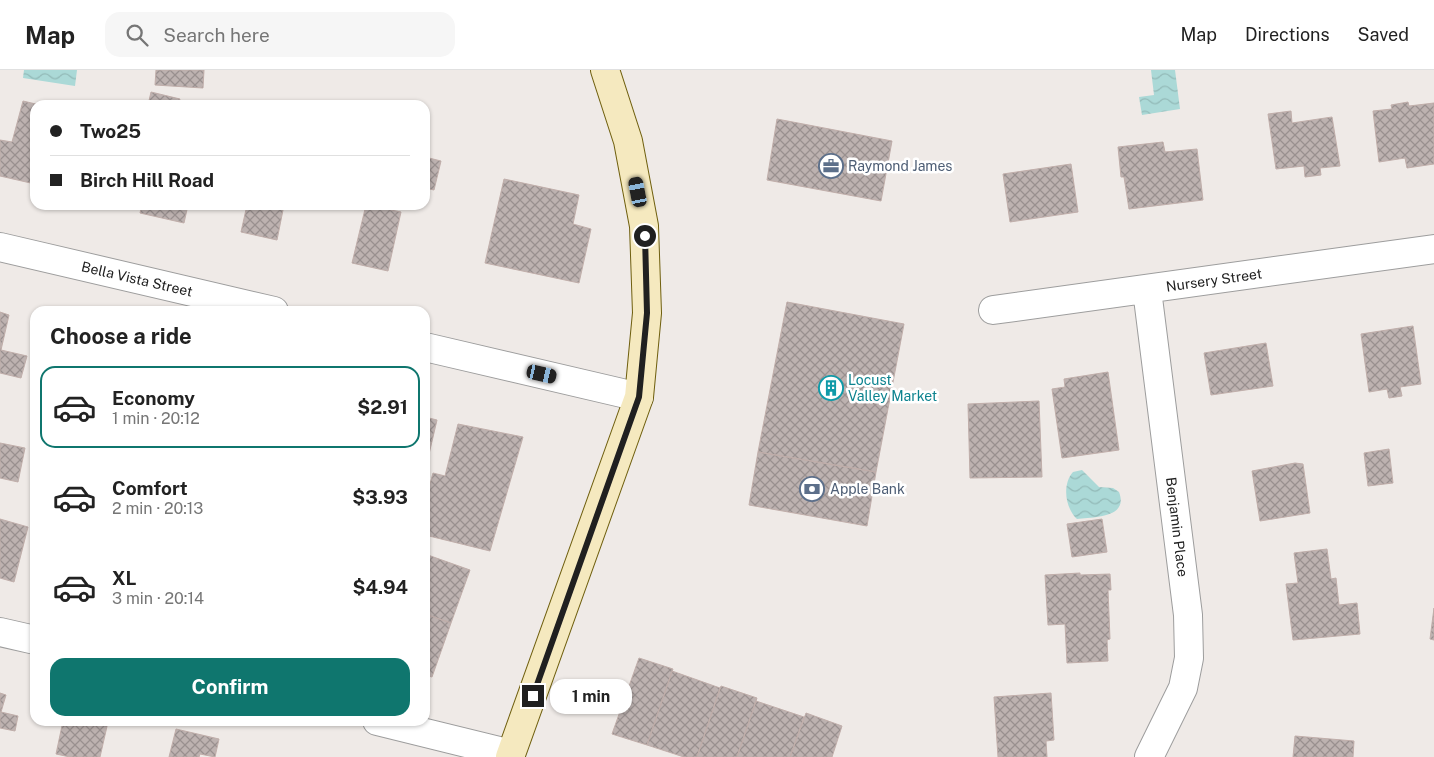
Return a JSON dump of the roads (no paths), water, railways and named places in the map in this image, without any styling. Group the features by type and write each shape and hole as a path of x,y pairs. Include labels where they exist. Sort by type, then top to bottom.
{"street":[{"path":"396,726 511,756 639,397 647,313 644,226 628,141 605,70"},
{"name":"Bella Vista Street","path":"0,247 253,306"},
{"name":"Nursery Street","path":"993,310 1434,249"},
{"name":"Benjamin Place","path":"1147,290 1188,615 1189,658 1183,688 1149,757"},
{"path":"430,348 639,397"},
{"path":"0,632 30,639"}],"water":[{"path":"24,70 77,70 75,86 23,78"},
{"path":"1151,70 1175,70 1180,109 1142,115 1139,97 1154,95"},
{"path":"1082,470 1099,487 1113,488 1119,492 1121,501 1115,511 1100,516 1077,519 1070,509 1066,489 1073,472"}],"place":[{"name":"Raymond James","path":"831,166"},
{"name":"Locust Valley Market","path":"831,388"},
{"name":"Apple Bank","path":"812,489"}]}
